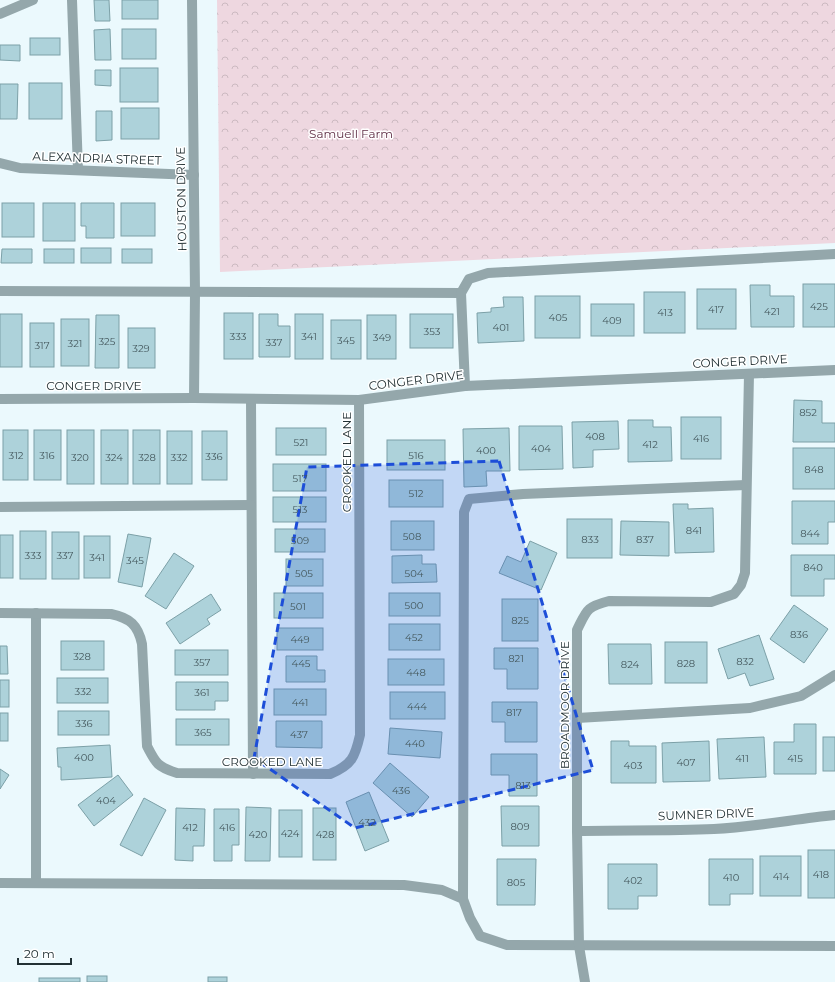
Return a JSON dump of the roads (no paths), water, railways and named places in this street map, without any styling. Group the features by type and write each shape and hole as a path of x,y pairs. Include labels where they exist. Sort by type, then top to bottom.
{"street":[{"path":"0,14 33,0"},
{"path":"72,0 78,170"},
{"name":"HOUSTON DRIVE","path":"192,0 195,292 194,398"},
{"name":"ALEXANDRIA STREET","path":"0,163 20,168 194,175"},
{"path":"465,386 461,293 469,280 488,273 835,254"},
{"path":"0,292 461,293"},
{"name":"CONGER DRIVE","path":"0,399 194,398 359,400 465,386 835,370"},
{"name":"BROADMOOR DRIVE","path":"586,982 579,946 577,831 577,630 587,610 598,604 609,601 711,602 734,594 741,585 745,573 749,374"},
{"path":"251,399 253,774"},
{"name":"CROOKED LANE","path":"0,613 111,614 123,616 133,624 140,632 142,644 147,746 154,761 163,768 177,773 253,774 330,774 341,770 349,764 355,754 360,735 359,400"},
{"path":"746,485 523,494 469,499 464,512 463,899 470,918 480,936 507,945 835,946"},
{"path":"0,506 251,505"},
{"path":"36,613 36,883"},
{"path":"577,718 750,708 801,696 835,676"},
{"name":"SUMNER DRIVE","path":"577,831 714,829 761,825 835,815"},
{"path":"0,883 404,885 442,890 463,899"}],"park label":[{"name":"Samuell Farm","path":"351,133"}]}
